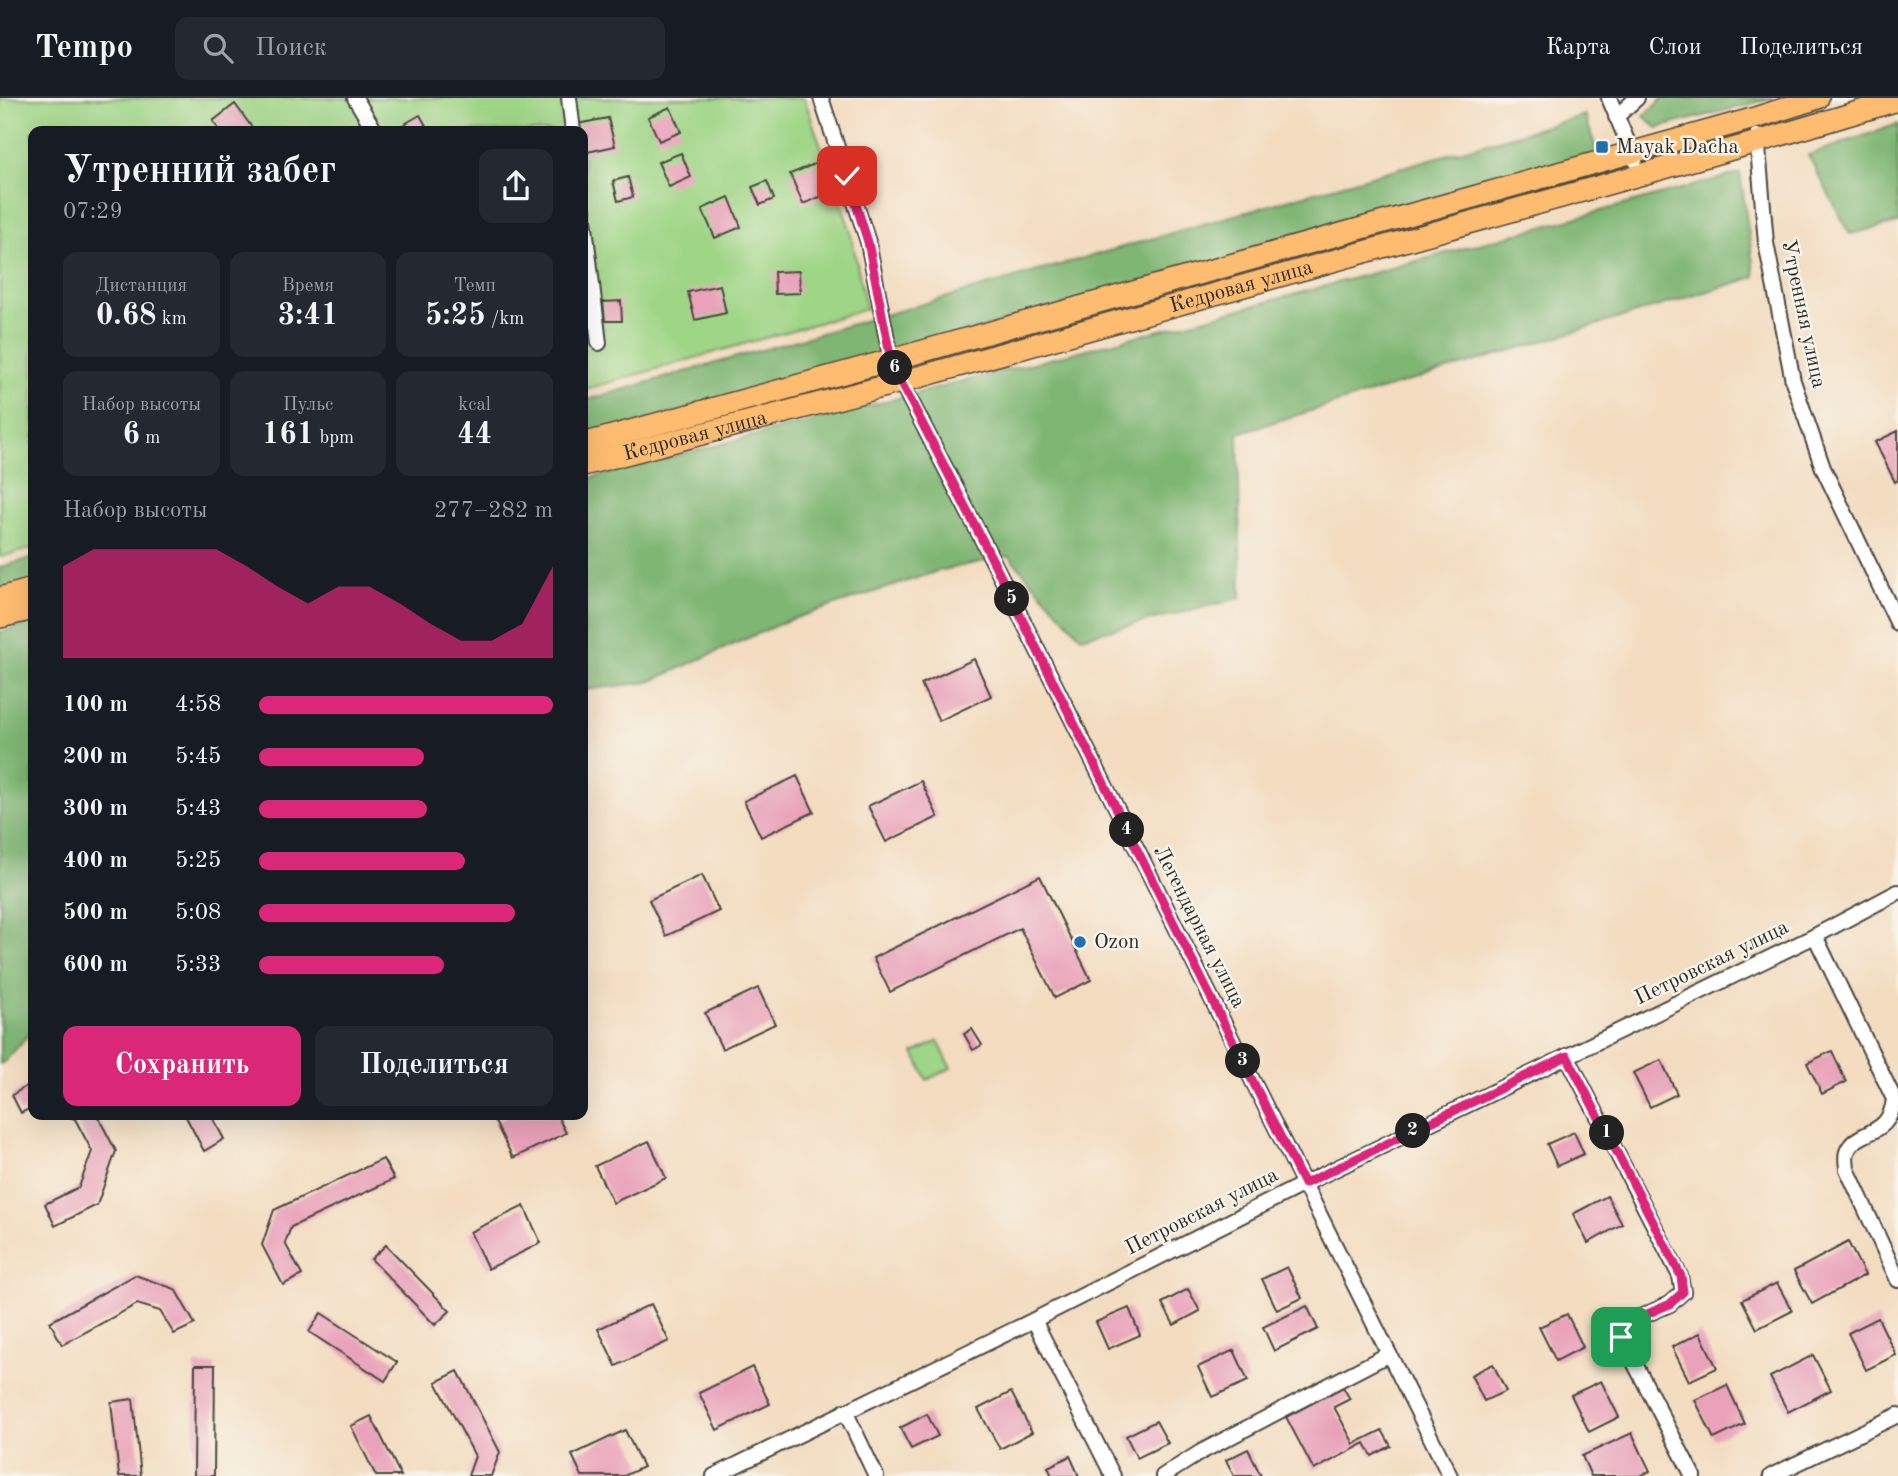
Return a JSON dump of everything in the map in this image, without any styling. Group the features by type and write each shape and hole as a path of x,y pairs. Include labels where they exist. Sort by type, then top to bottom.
{"main road":[{"name":"Кедровая улица","path":"588,443 1632,153 1818,98"},
{"name":"Кедровая улица","path":"588,464 901,382 1898,100"},
{"path":"0,598 28,590"},
{"path":"0,617 28,610"}],"street":[{"path":"355,98 372,126"},
{"path":"569,98 572,126"},
{"name":"Легендарная улица","path":"821,98 868,242 891,360 901,382 1450,1476"},
{"path":"1609,98 1641,174"},
{"path":"1615,117 1637,98"},
{"name":"Утренняя улица","path":"1755,118 1766,243 1793,381 1823,468 1898,624"},
{"path":"588,252 599,343"},
{"name":"Петровская улица","path":"714,1476 1034,1320 1304,1184 1815,936 1898,892"},
{"path":"1815,936 1894,1098 1893,1112 1883,1125 1853,1143 1846,1153 1847,1170 1898,1280"},
{"path":"1567,1056 1681,1276 1683,1292 1670,1304 1622,1325 1621,1337 1693,1476"},
{"path":"1034,1320 1113,1476"},
{"path":"1163,1476 1201,1452 1389,1354"},
{"path":"845,1411 876,1476"},
{"path":"1771,1476 1898,1415"}],"green space":[{"path":"0,98 804,98 850,229 866,309 588,389 588,126 28,126 28,549 0,557"},
{"path":"1663,98 1774,98 1657,128 1644,116"},
{"path":"1585,115 1599,158 588,437 588,400"},
{"path":"1898,124 1898,223 1850,234 1808,155"},
{"path":"1740,173 1755,277 1238,433 1241,598 1081,637 1009,556 938,571 786,621 649,682 588,689 588,479 1222,314"},
{"path":"28,559 28,585 0,593 0,567"},
{"path":"28,624 28,1036 0,1064 0,632"},
{"path":"938,1041 951,1068 927,1080 914,1053"}],"building":[{"path":"235,104 251,126 216,126 213,121"},
{"path":"670,107 681,132 659,141 648,117"},
{"path":"420,115 426,126 401,126"},
{"path":"608,118 615,146 588,152 588,126 577,124"},
{"path":"681,153 691,177 669,187 658,162"},
{"path":"817,163 830,193 803,204 790,174"},
{"path":"628,177 633,197 618,201 613,181"},
{"path":"767,181 774,199 760,205 752,187"},
{"path":"729,197 741,227 715,238 702,209"},
{"path":"799,271 800,293 775,294 774,272"},
{"path":"720,285 726,313 695,320 688,292"},
{"path":"621,301 622,321 605,321 603,302"},
{"path":"1898,431 1898,480 1895,482 1875,442"},
{"path":"974,659 991,696 939,721 921,684"},
{"path":"797,776 814,812 761,837 744,801"},
{"path":"921,781 938,817 886,842 868,806"},
{"path":"702,875 719,911 666,936 649,900"},
{"path":"1040,876 1091,980 1055,998 1020,928 890,992 873,958"},
{"path":"758,988 775,1024 722,1049 705,1013"},
{"path":"972,1029 982,1045 973,1050 964,1034"},
{"path":"1832,1051 1846,1082 1822,1094 1807,1063"},
{"path":"1661,1060 1677,1094 1650,1107 1633,1073"},
{"path":"28,1085 28,1110 21,1113 12,1095"},
{"path":"76,1120 100,1120 116,1151 97,1205 55,1226 45,1204 79,1187 92,1151"},
{"path":"188,1120 214,1120 224,1139 204,1151"},
{"path":"560,1120 566,1133 513,1158 495,1122"},
{"path":"1574,1132 1584,1154 1557,1166 1547,1144"},
{"path":"649,1141 666,1178 613,1203 595,1166"},
{"path":"383,1159 394,1179 291,1227 285,1243 302,1275 283,1285 262,1245 274,1210"},
{"path":"1607,1196 1622,1224 1588,1243 1573,1214"},
{"path":"524,1206 541,1243 488,1269 470,1232"},
{"path":"1848,1242 1865,1275 1812,1304 1794,1271"},
{"path":"386,1245 450,1311 435,1325 371,1259"},
{"path":"1287,1267 1302,1298 1277,1310 1262,1279"},
{"path":"135,1275 175,1289 195,1324 174,1334 160,1311 137,1304 62,1345 50,1322"},
{"path":"1777,1283 1792,1311 1757,1329 1742,1300"},
{"path":"1188,1289 1200,1311 1174,1325 1162,1303"},
{"path":"651,1304 669,1341 616,1366 598,1329"},
{"path":"1307,1306 1318,1329 1274,1351 1263,1327"},
{"path":"1129,1308 1140,1335 1108,1349 1096,1322"},
{"path":"321,1313 397,1362 385,1381 309,1332"},
{"path":"1567,1314 1583,1347 1556,1361 1539,1327"},
{"path":"1878,1318 1896,1355 1866,1370 1848,1333"},
{"path":"1700,1333 1717,1368 1689,1381 1672,1347"},
{"path":"1234,1350 1248,1381 1212,1397 1198,1367"},
{"path":"1813,1355 1831,1390 1788,1412 1770,1377"},
{"path":"1493,1364 1506,1391 1484,1401 1471,1375"},
{"path":"195,1365 215,1365 214,1476 194,1476"},
{"path":"752,1367 770,1404 717,1430 699,1393"},
{"path":"458,1371 500,1452 491,1476 468,1476 475,1456 436,1382"},
{"path":"1601,1381 1619,1417 1589,1432 1571,1395"},
{"path":"1727,1385 1745,1424 1714,1439 1695,1400"},
{"path":"1343,1387 1350,1399 1334,1407 1354,1444 1382,1430 1391,1446 1372,1456 1365,1443 1314,1470 1286,1417"},
{"path":"1011,1392 1032,1432 1000,1449 978,1409"},
{"path":"133,1399 141,1476 119,1476 111,1402"},
{"path":"927,1414 938,1436 911,1449 900,1428"},
{"path":"371,1416 401,1476 376,1476 351,1426"},
{"path":"1156,1421 1168,1443 1137,1458 1126,1436"},
{"path":"625,1430 643,1467 624,1476 582,1476 572,1455"},
{"path":"1632,1433 1650,1471 1640,1476 1591,1476 1582,1456"},
{"path":"1248,1449 1261,1476 1234,1476 1226,1460"},
{"path":"1070,1456 1079,1476 1052,1476 1048,1467"}],"place":[{"name":"Mayak Dacha","path":"1602,147"},
{"name":"Ozon","path":"1080,942"}],"route":[{"path":"847,176 868,242 891,360 1304,1184 1567,1056 1681,1276 1683,1292 1670,1304 1622,1325 1621,1337"}]}
